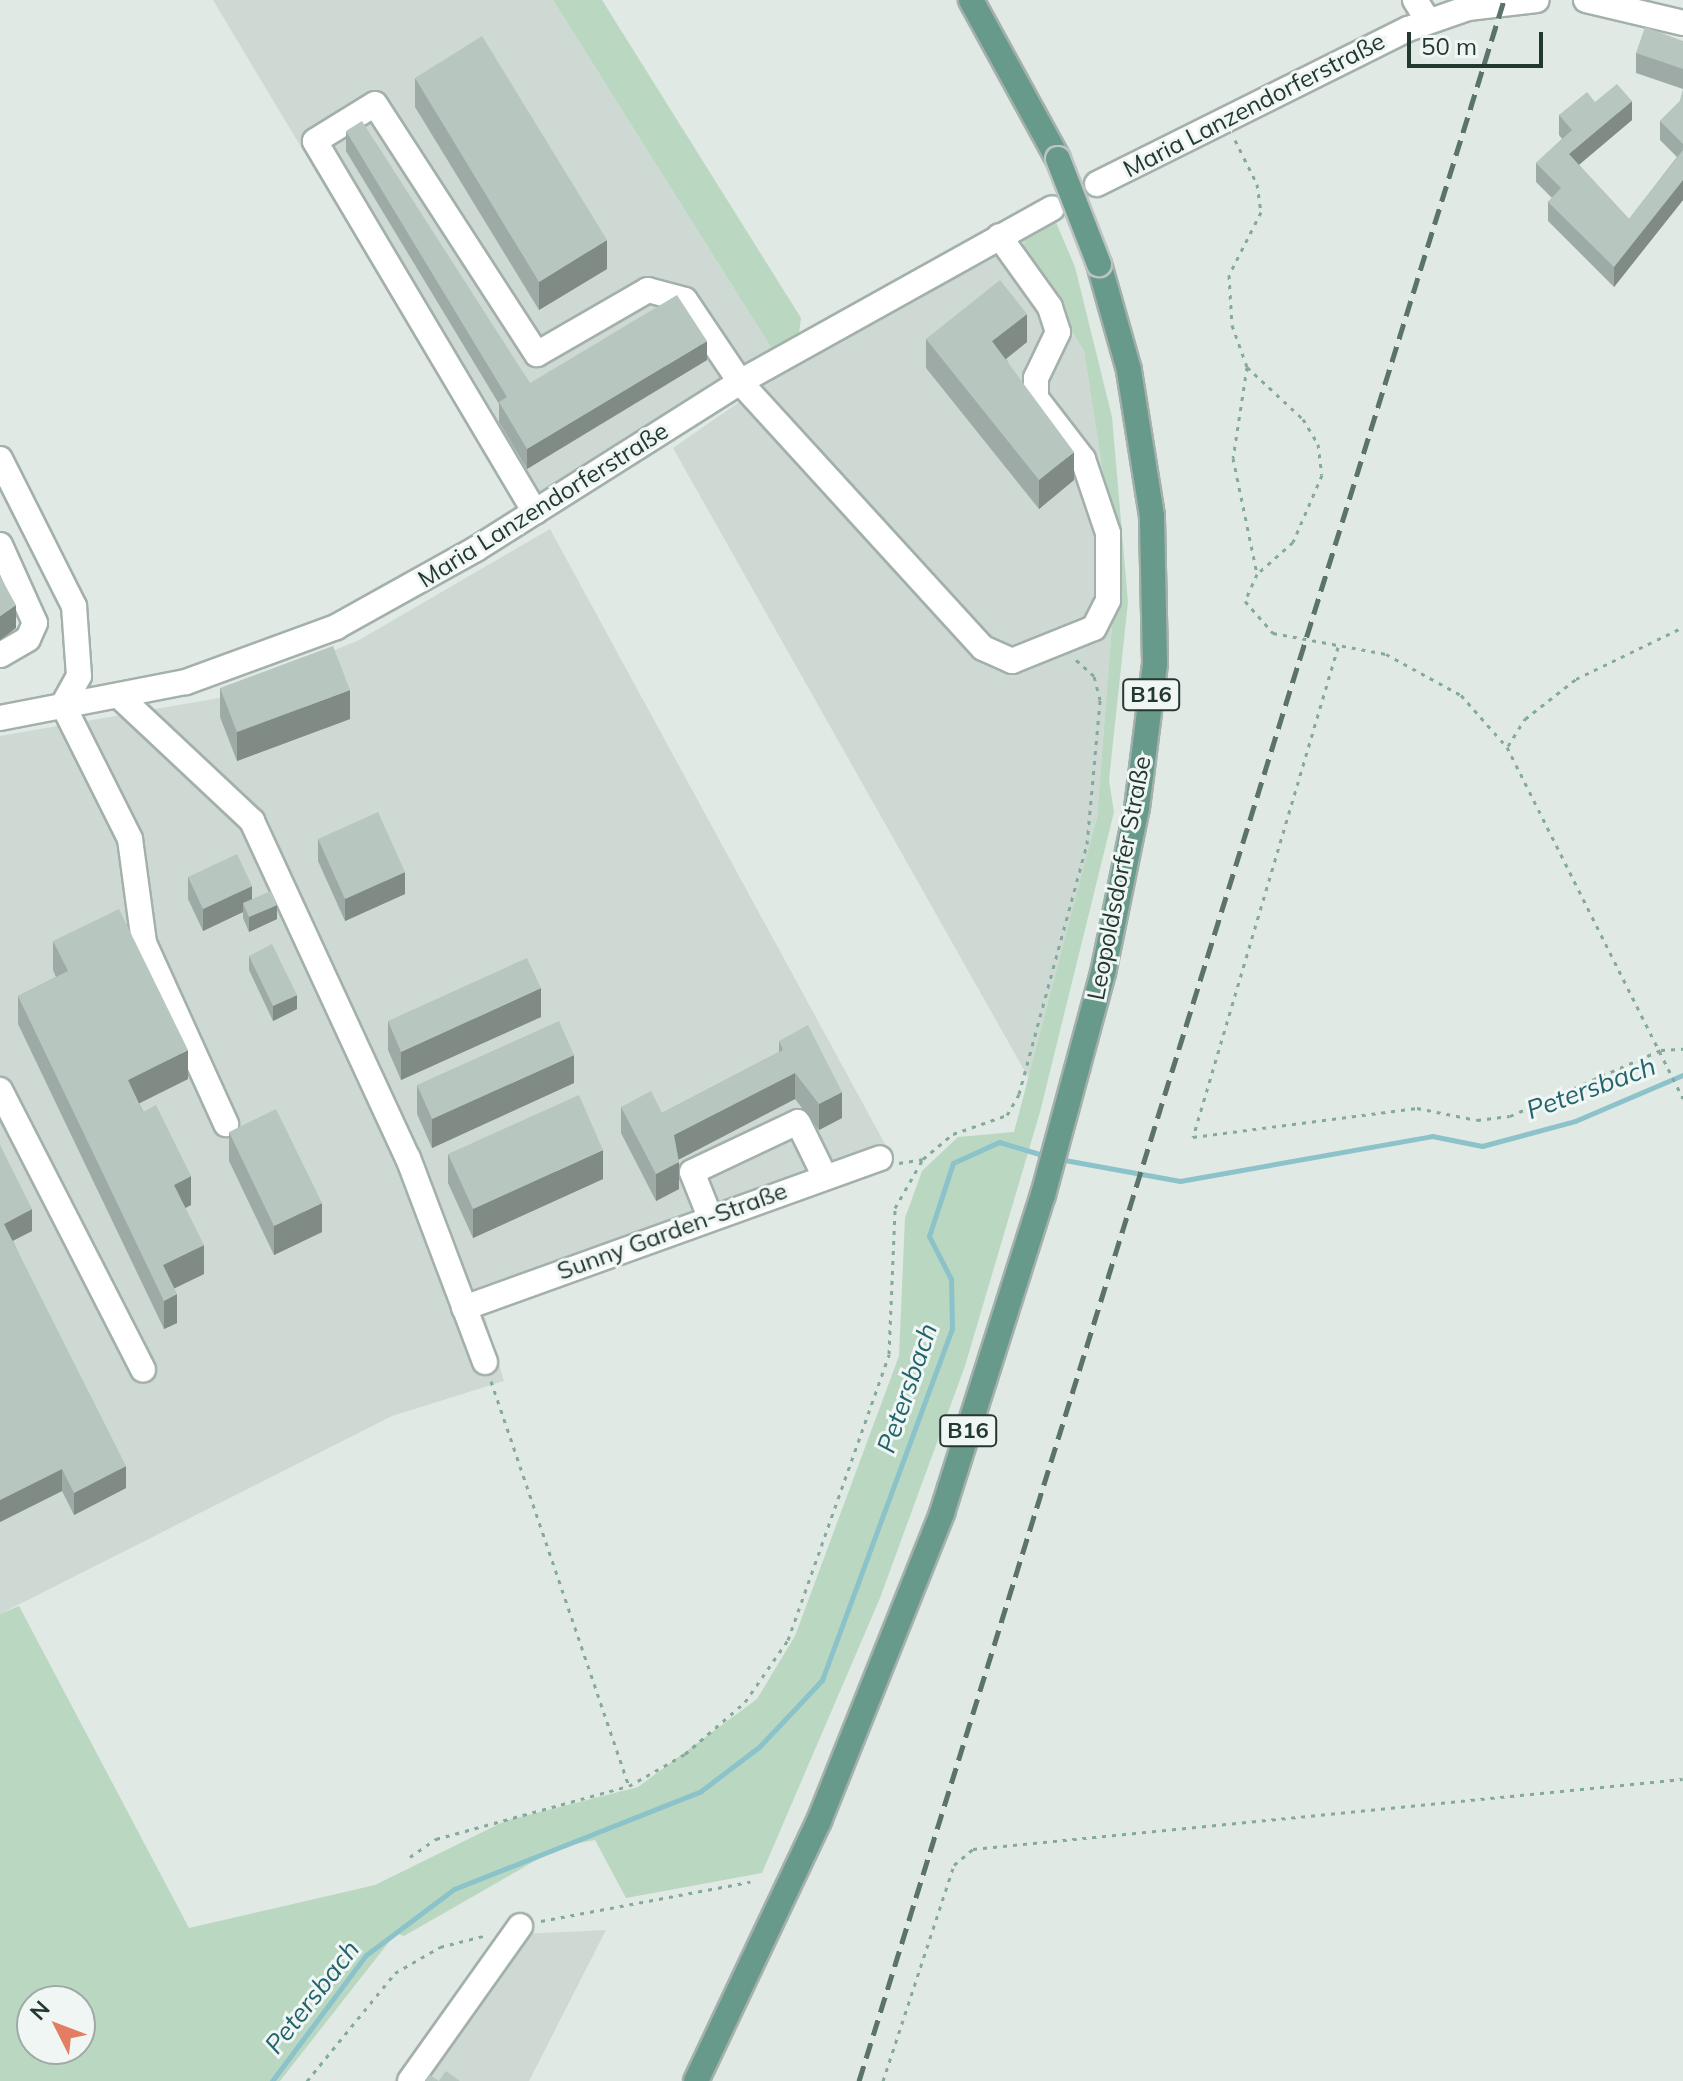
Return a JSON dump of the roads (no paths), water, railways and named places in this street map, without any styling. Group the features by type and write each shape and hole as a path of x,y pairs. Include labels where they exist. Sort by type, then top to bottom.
{"main road":[{"name":"Leopoldsdorfer Straße","path":"696,2081 819,1821 942,1513 1063,1123 1137,808 1155,663 1152,516 1129,370 1099,264 1058,159 971,0"}],"street":[{"path":"1415,0 1428,21"},
{"path":"1503,2 1537,0"},
{"path":"1586,0 1683,23"},
{"name":"Maria Lanzendorferstraße","path":"1097,184 1428,21 1503,2"},
{"path":"535,512 315,141 375,104 537,354 648,290 685,300 740,382 983,648 1012,661 1094,628 1108,600 1108,533 1083,459 1036,398 1036,378 1058,332 1050,307 999,236"},
{"name":"Maria Lanzendorferstraße","path":"0,718 119,696 259,661 336,627 535,512 740,382 1052,208"},
{"path":"0,459 74,606 79,676 63,705 130,839 144,943 226,1124"},
{"path":"0,545 35,623 28,639 0,655"},
{"path":"119,696 252,821 408,1158 485,1362"},
{"path":"0,1090 143,1369"},
{"path":"710,1217 692,1172 798,1122 824,1175"},
{"name":"Sunny Garden-Straße","path":"464,1308 824,1175 880,1158"},
{"path":"410,2081 520,1926"}],"waterway":[{"name":"Petersbach","path":"1059,1159 1180,1181 1432,1136 1482,1146 1575,1121 1683,1075"},
{"name":"Petersbach","path":"272,2081 366,1955 454,1889 701,1791 760,1746 822,1680 952,1329 951,1279 929,1236 953,1163 999,1142 1046,1156"}],"railway":[{"path":"859,2081 1504,0"}]}
